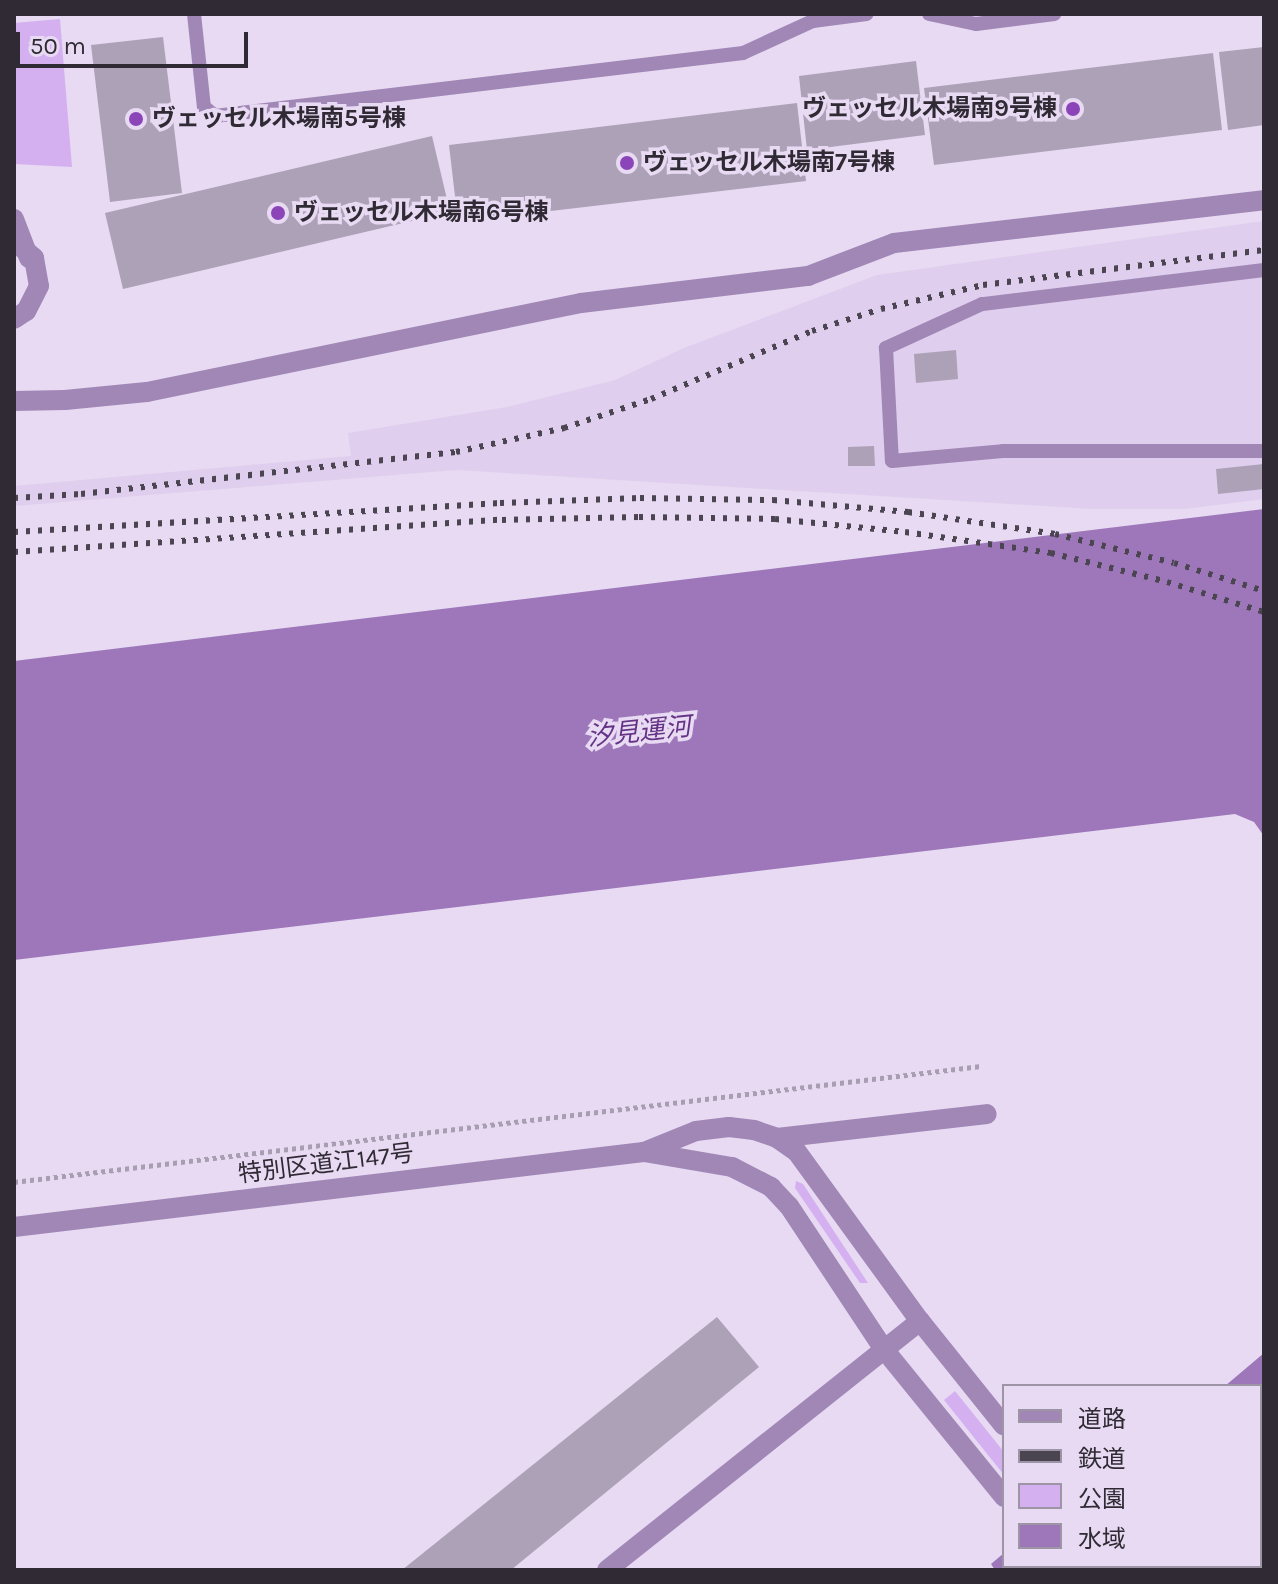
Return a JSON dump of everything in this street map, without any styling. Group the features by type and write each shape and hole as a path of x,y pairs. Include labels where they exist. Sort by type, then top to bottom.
{"street":[{"path":"14,401 65,400 147,392 581,303 808,276 894,243 1264,200"},
{"path":"14,219 33,271 34,283 30,296 14,317"},
{"path":"14,241 34,258 39,286 26,311 14,317"},
{"path":"777,1138 987,1114"},
{"name":"特別区道江147号","path":"14,1227 644,1152 696,1131 729,1127 754,1130 777,1138 797,1152 822,1182 920,1321 1002,1424"},
{"name":"特別区道江147号","path":"644,1152 732,1167 771,1187 789,1206 883,1348 1002,1495"},
{"path":"607,1570 920,1321"}],"lane":[{"path":"194,14 204,107 215,116 743,53 813,21 867,14"},
{"path":"929,14 976,24 1054,14"},
{"path":"1264,270 982,304 886,348 892,461 1003,451 1264,451"}],"path":[{"path":"14,1182 981,1066"}],"shaded area":[{"path":"1264,221 1264,499 1185,509 1092,509 456,470 14,506 14,486 351,456 348,433 507,407 615,380 684,348 877,275"}],"green space":[{"path":"60,19 72,167 14,164 14,23"},
{"path":"796,1181 803,1184 868,1283 860,1283 795,1188"},
{"path":"955,1391 1002,1450 1002,1472 944,1400"}],"water":[{"name":"汐見運河","path":"1264,509 1264,836 1254,822 1235,814 14,960 14,661"},
{"path":"1264,1353 1264,1570 995,1570 991,1564 1002,1555 1002,1568 1262,1568 1262,1384 1227,1384"}],"building":[{"name":"ヴェッセル木場南5号棟","path":"163,37 182,193 110,202 91,45"},
{"path":"1264,47 1264,125 1228,130 1219,52"},
{"name":"ヴェッセル木場南9号棟","path":"1213,53 1222,130 934,165 924,88"},
{"path":"916,61 925,135 807,150 799,76"},
{"name":"ヴェッセル木場南7号棟","path":"797,103 806,181 458,222 449,145"},
{"name":"ヴェッセル木場南6号棟","path":"432,136 450,212 123,289 105,213"},
{"path":"956,350 958,379 916,383 914,354"},
{"path":"874,446 875,466 848,466 848,447"},
{"path":"1264,464 1264,489 1218,494 1216,469"},
{"path":"717,1317 759,1367 511,1570 402,1570"}],"railway":[{"path":"14,498 81,494 456,452 564,428 651,399 812,331 881,309 983,285 1264,250"},
{"path":"14,532 500,503 640,498 773,500 908,512 1055,534 1174,563 1264,591"},
{"path":"14,552 502,520 639,517 775,519 905,532 1051,553 1167,582 1264,612"}],"place":[{"name":"ヴェッセル木場南9号棟","path":"1073,109"},
{"name":"ヴェッセル木場南5号棟","path":"136,119"},
{"name":"ヴェッセル木場南7号棟","path":"627,163"},
{"name":"ヴェッセル木場南6号棟","path":"278,213"}]}
